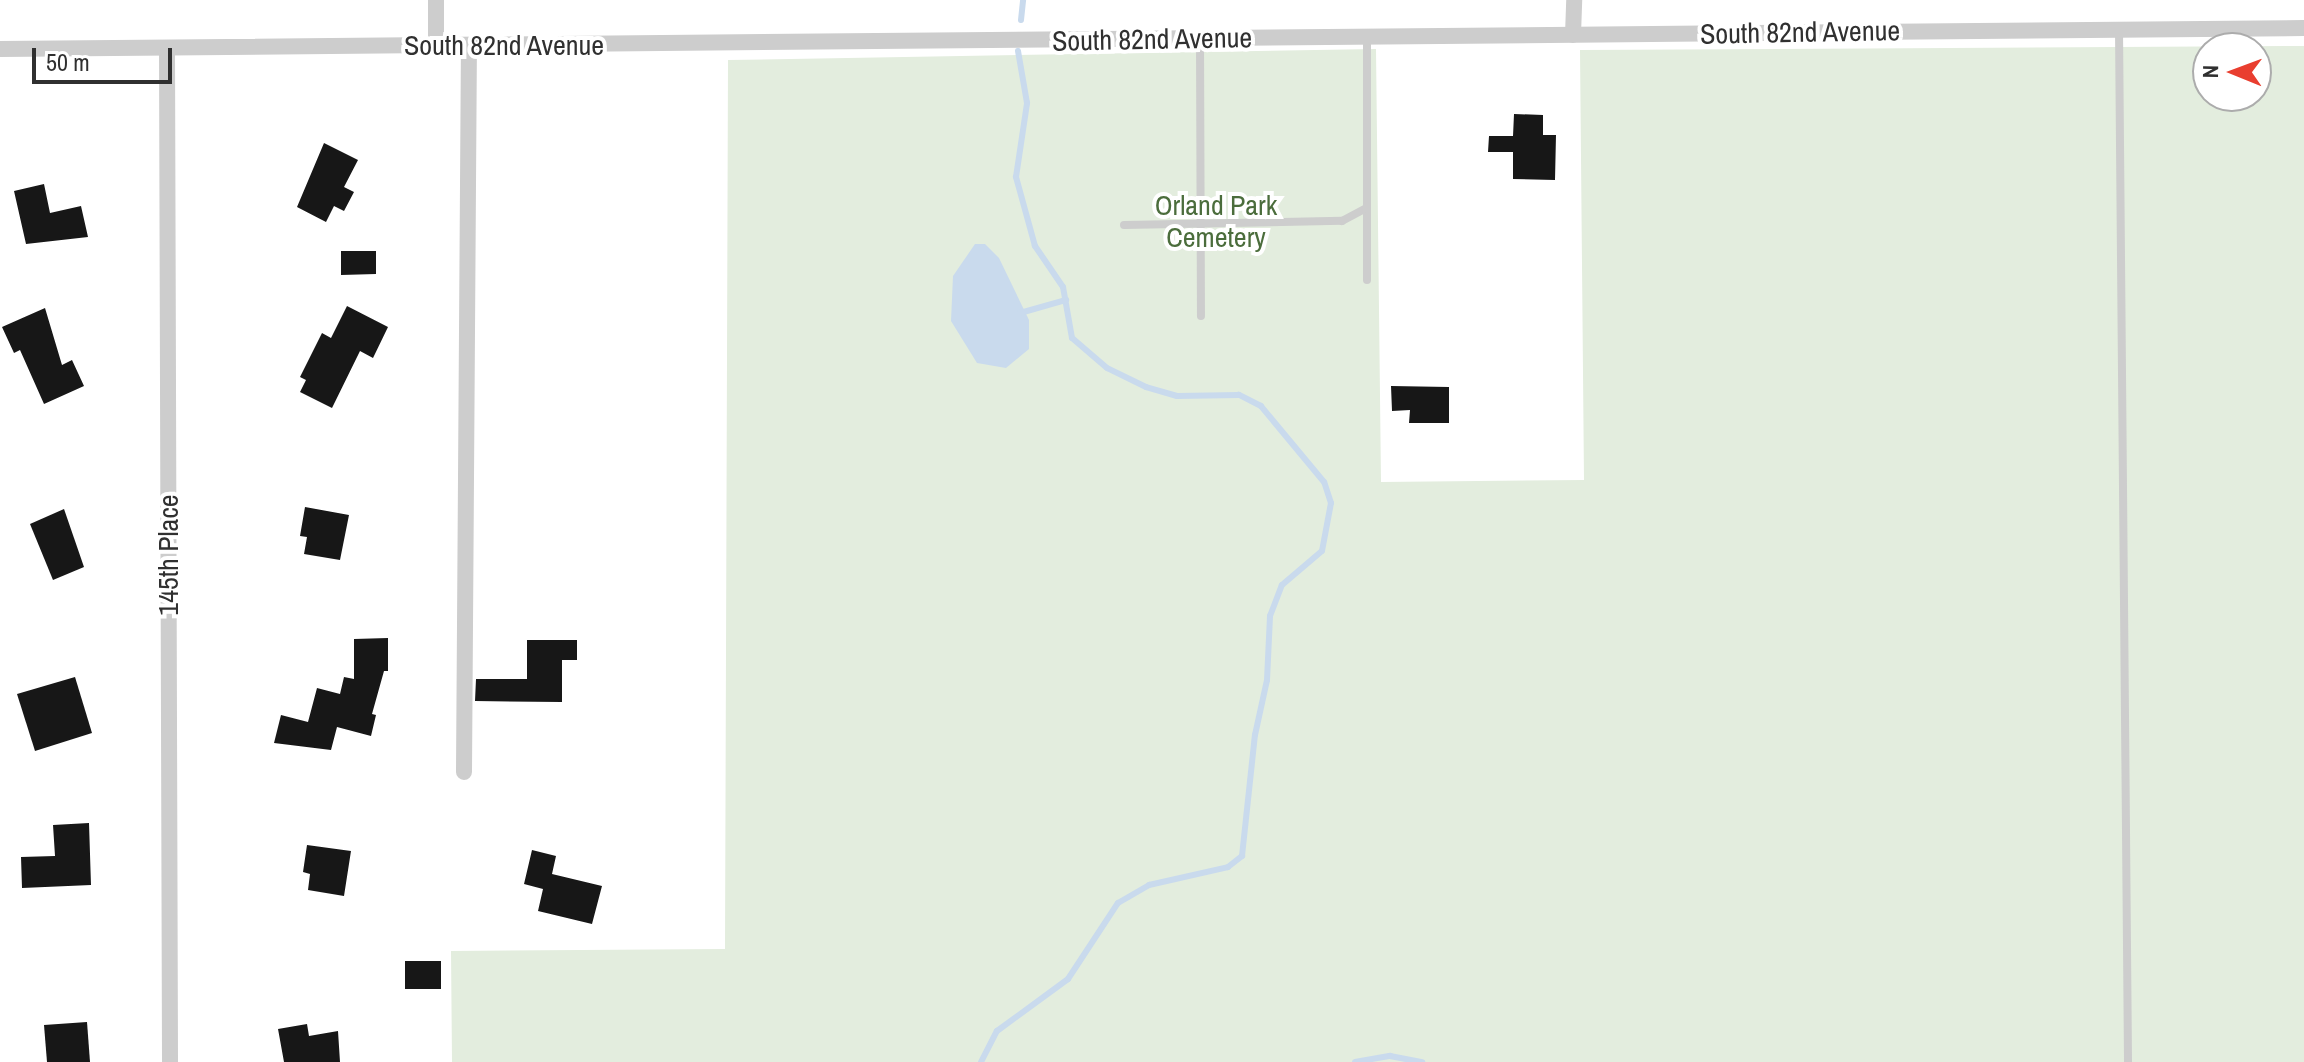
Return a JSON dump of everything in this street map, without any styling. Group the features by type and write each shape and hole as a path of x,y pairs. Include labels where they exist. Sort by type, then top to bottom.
{"street":[{"path":"436,0 436,45"},
{"path":"1573,35 1574,0"},
{"name":"South 82nd Avenue","path":"0,49 2304,28"},
{"path":"464,772 469,45"},
{"name":"145th Place","path":"167,48 170,1062"}],"lane":[{"path":"2119,29 2128,1062"},
{"path":"1367,37 1367,280"},
{"path":"1200,38 1201,316"},
{"path":"1124,225 1342,221 1365,209"}],"green space":[{"name":"Orland Park Cemetery","path":"2272,46 2304,46 2304,1062 452,1062 451,951 725,949 728,60 1376,49 1381,482 1584,480 1580,50 2192,47 2192,112 2272,112"}],"water":[{"path":"975,244 985,244 999,258 1029,320 1029,349 1006,368 977,363 951,321 953,276"}],"building":[{"path":"1514,114 1543,115 1543,135 1556,135 1555,180 1513,179 1513,152 1488,152 1489,136 1513,136"},
{"path":"324,143 358,160 344,187 354,192 344,211 334,206 326,222 297,207"},
{"path":"44,184 50,213 81,206 88,237 26,244 14,191"},
{"path":"341,251 376,251 376,274 341,275"},
{"path":"347,306 388,327 373,358 360,351 332,408 300,392 306,380 300,377 322,333 331,338"},
{"path":"45,308 62,365 72,360 84,386 44,404 20,350 14,353 2,327"},
{"path":"1391,386 1449,387 1449,423 1409,423 1410,410 1392,411"},
{"path":"305,507 349,515 340,560 304,554 307,537 300,536"},
{"path":"64,509 84,567 53,580 30,524"},
{"path":"388,638 388,671 384,671 372,714 376,715 371,736 337,727 331,750 274,743 281,715 308,722 317,688 340,694 344,677 354,679 354,639"},
{"path":"527,640 577,640 577,660 562,660 562,702 475,701 476,679 527,679"},
{"path":"75,677 92,733 35,751 17,694"},
{"path":"89,823 91,885 22,888 21,857 55,856 53,825"},
{"path":"307,845 351,851 344,896 308,890 310,874 303,872"},
{"path":"532,850 556,856 552,874 602,886 592,924 538,911 543,889 524,884"},
{"path":"405,961 441,961 441,989 405,989"},
{"path":"87,1022 90,1062 47,1062 44,1025"},
{"path":"307,1024 309,1036 338,1031 340,1062 284,1062 278,1029"}],"waterway":[{"path":"1021,20 1023,0"},
{"path":"981,1062 997,1031 1068,979 1118,903 1149,885 1228,867 1242,856 1255,735 1267,680 1270,616 1282,585 1322,551 1331,503 1324,482 1261,406 1239,395 1177,396 1146,387 1107,368 1072,338 1063,287 1035,246 1016,177 1027,103 1018,51"},
{"path":"1020,313 1066,300"},
{"path":"1355,1062 1390,1056 1422,1062"}]}
